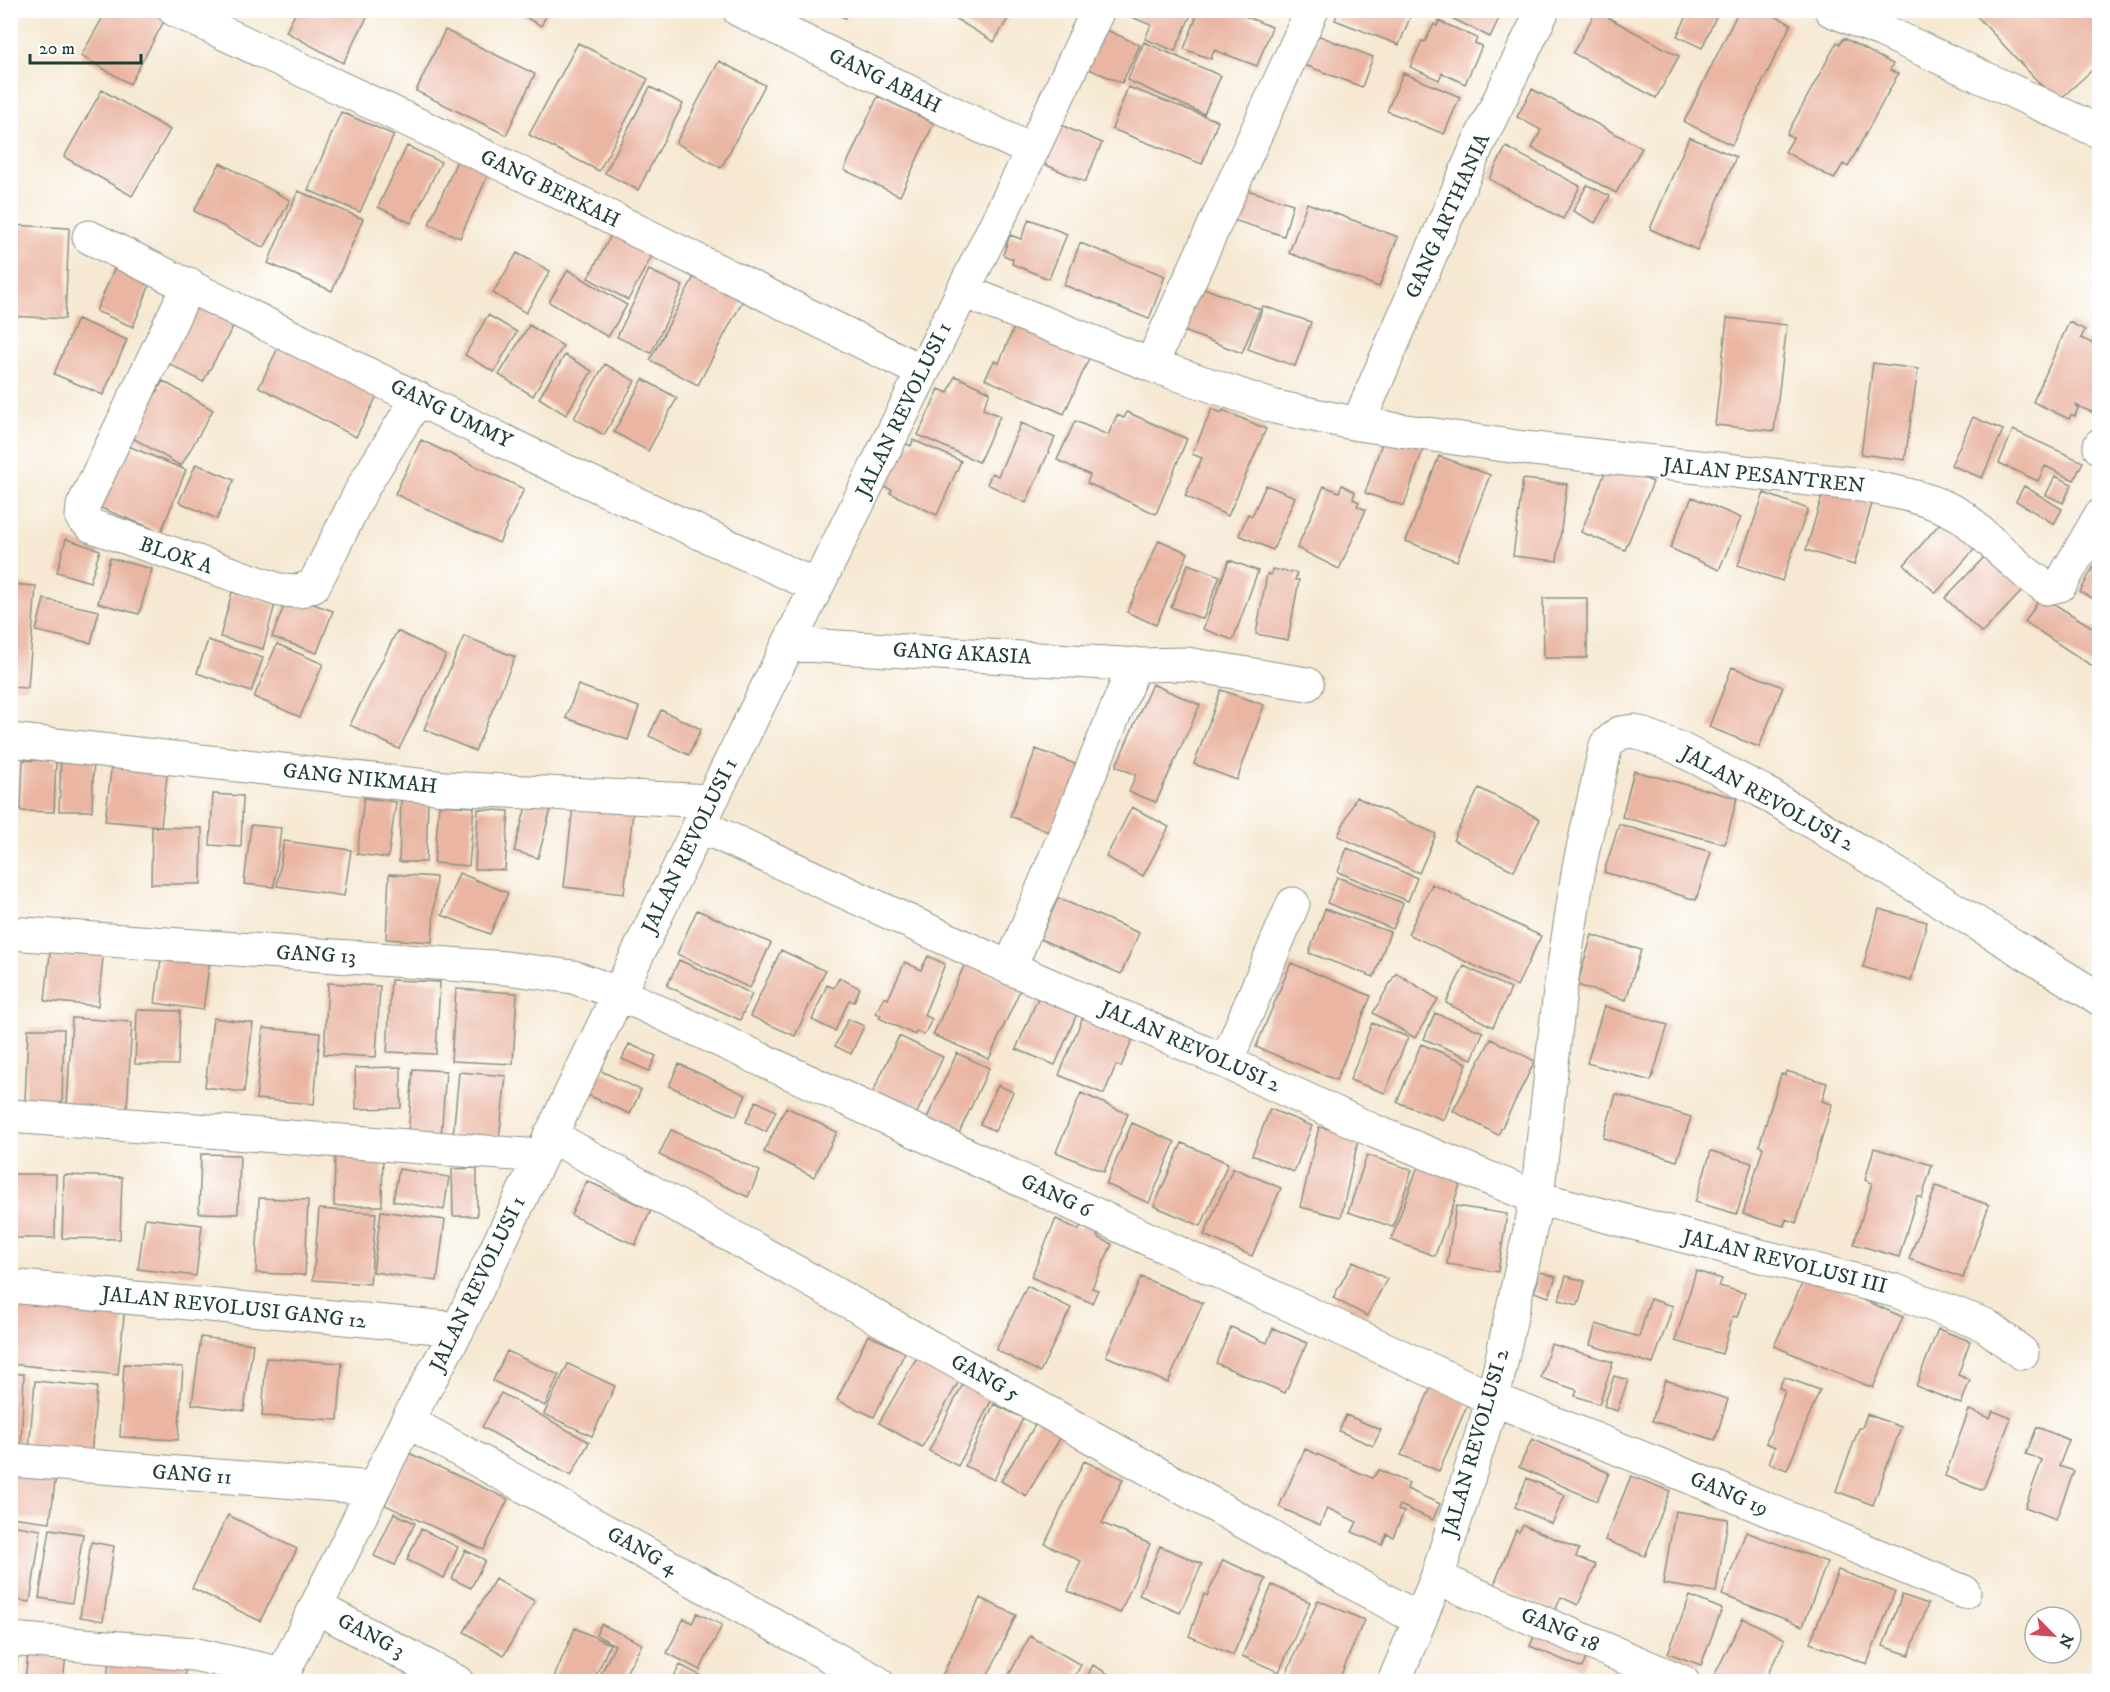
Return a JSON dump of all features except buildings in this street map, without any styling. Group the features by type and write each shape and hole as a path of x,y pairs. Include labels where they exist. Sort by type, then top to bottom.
{"street":[{"name":"GANG BERKAH","path":"175,10 503,165 923,372"},
{"name":"GANG ABAH","path":"739,10 1032,152"},
{"name":"JALAN REVOLUSI 1","path":"281,1678 407,1421 458,1329 618,993 816,586 1032,152 1098,10"},
{"path":"1151,365 1312,10"},
{"name":"GANG ARTHANIA","path":"1358,424 1477,146 1542,10"},
{"path":"1831,10 1887,21 2100,132"},
{"name":"GANG UMMY","path":"89,237 189,284 550,464 816,586"},
{"name":"BLOK A","path":"189,284 82,506 82,517 92,526 279,590 299,591 314,585 363,487 418,398"},
{"path":"963,291 1151,365 1275,407 1358,424"},
{"name":"JALAN PESANTREN","path":"1358,424 1524,448 1855,483 1900,492 1963,516 2026,573 2047,588 2060,585 2069,573 2100,516"},
{"name":"GANG AKASIA","path":"789,644 1135,664 1187,664 1307,684"},
{"path":"1010,968 1135,664"},
{"name":"JALAN REVOLUSI 2","path":"1394,1682 1437,1578 1493,1399 1537,1198 1560,991 1579,867 1606,745 1619,733 1634,731 1676,747 1762,791 2100,999"},
{"name":"GANG NIKMAH","path":"10,740 445,788 706,813"},
{"name":"JALAN REVOLUSI 2","path":"706,813 845,891 1010,968 1226,1062 1374,1131 1537,1198"},
{"path":"1226,1062 1293,904"},
{"name":"GANG 13","path":"10,933 506,968 573,977 618,993"},
{"name":"GANG 6","path":"618,993 1493,1399"},
{"path":"10,1116 545,1146"},
{"name":"GANG 5","path":"545,1146 1420,1620"},
{"name":"JALAN REVOLUSI III","path":"1537,1198 1896,1291 1985,1325 2022,1353"},
{"name":"JALAN REVOLUSI GANG 12","path":"10,1286 458,1329"},
{"name":"GANG 19","path":"1493,1399 1690,1477 1964,1592"},
{"name":"GANG 4","path":"407,1421 877,1682"},
{"name":"GANG 11","path":"10,1460 374,1488"},
{"name":"GANG 18","path":"1437,1578 1683,1682"},
{"name":"GANG 3","path":"316,1607 457,1682"},
{"path":"10,1639 193,1654 281,1678"}]}
